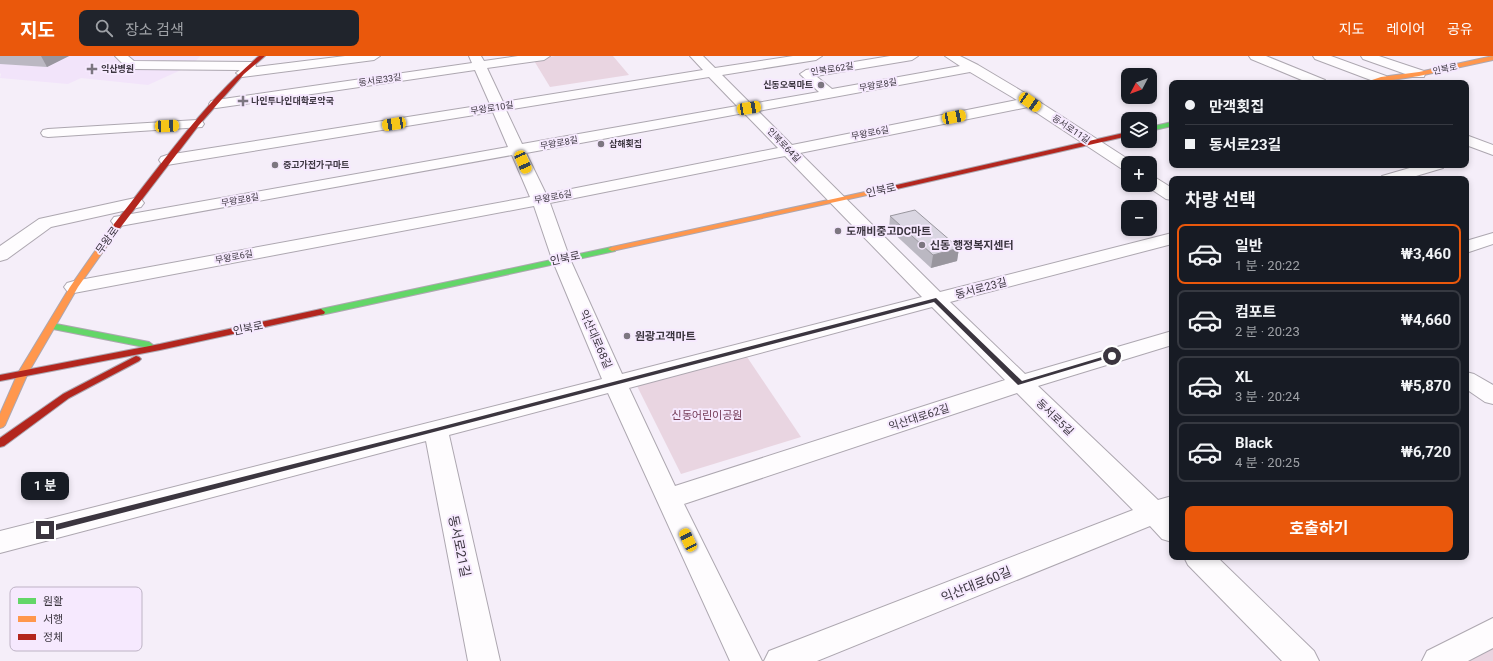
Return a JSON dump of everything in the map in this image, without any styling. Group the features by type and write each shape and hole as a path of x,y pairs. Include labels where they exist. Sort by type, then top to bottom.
{"street":[{"path":"121,56 130,65 253,64 374,56"},
{"path":"253,64 295,56"},
{"name":"동서로33길","path":"216,104 476,61 544,56"},
{"name":"인북로64길","path":"696,56 749,108 838,200"},
{"name":"무왕로10길","path":"167,160 816,56"},
{"name":"인북로62길","path":"830,94 806,74 912,56"},
{"name":"동서로11길","path":"951,56 1030,102 1121,162"},
{"path":"1255,56 1313,80"},
{"name":"인북로","path":"1319,56 1381,79"},
{"name":"인북로","path":"1367,56 1420,74"},
{"name":"인북로","path":"1377,80 1420,74 1493,58"},
{"name":"익산대로68길","path":"476,61 499,107 540,200 561,259 615,382 668,499 746,661"},
{"name":"무왕로","path":"0,425 23,373 74,287 120,221 197,124 253,64"},
{"name":"무왕로8길","path":"120,221 973,68"},
{"name":"무왕로6길","path":"74,287 540,200 788,149 1030,102"},
{"path":"48,133 197,124"},
{"path":"1157,127 1169,125"},
{"name":"인북로","path":"0,378 160,347 838,200 1121,135"},
{"path":"1469,141 1492,150"},
{"path":"1469,156 1492,150"},
{"path":"1398,176 1426,168"},
{"path":"1157,185 1169,193"},
{"name":"동서로5길","path":"838,200 936,300 1021,383 1166,517"},
{"path":"0,255 46,223 135,203"},
{"path":"1469,246 1493,238"},
{"name":"동서로23길","path":"0,542 1169,239"},
{"path":"51,326 160,347"},
{"name":"익산대로62길","path":"668,499 1021,383 1169,339"},
{"path":"0,443 66,396 160,347"},
{"name":"동서로21길","path":"436,430 484,661"},
{"name":"익산대로60길","path":"780,661 1166,517"},
{"path":"1201,560 1303,661"},
{"path":"1451,659 1493,632"}],"shaded area":[{"name":"익산병원","path":"0,56 200,56 192,65 148,85 81,78 68,84 0,78"}],"green space":[{"path":"555,56 613,56 629,75 550,87 533,59"},
{"name":"신동어린이공원","path":"745,354 801,437 681,474 636,384"},
{"path":"1493,642 1493,661 1471,661 1466,657"}],"building":[{"path":"915,210 959,248 933,255 890,216"}],"traffic: fast":[{"path":"1157,127 1169,125"},
{"path":"321,312 612,249"},
{"path":"51,326 149,345"}],"traffic: slow":[{"path":"1377,80 1419,74 1493,58"},
{"path":"612,249 888,189"},
{"path":"0,425 23,373 74,287 117,226"}],"traffic: jam":[{"path":"117,226 197,124 242,73 262,56"},
{"path":"888,189 1121,136"},
{"path":"0,378 160,347 321,312"},
{"path":"0,443 66,396 136,359"}],"place":[{"name":"익산병원","path":"92,69"},
{"name":"신동오복마트","path":"821,85"},
{"name":"나인투나인대학로약국","path":"243,101"},
{"name":"삼해횟집","path":"601,144"},
{"name":"중고가전가구마트","path":"275,165"},
{"name":"도깨비중고DC마트","path":"838,231"},
{"name":"신동 행정복지센터","path":"922,245"},
{"name":"원광고객마트","path":"627,336"}],"route":[{"path":"45,530 936,300 1021,383 1112,356"}]}
